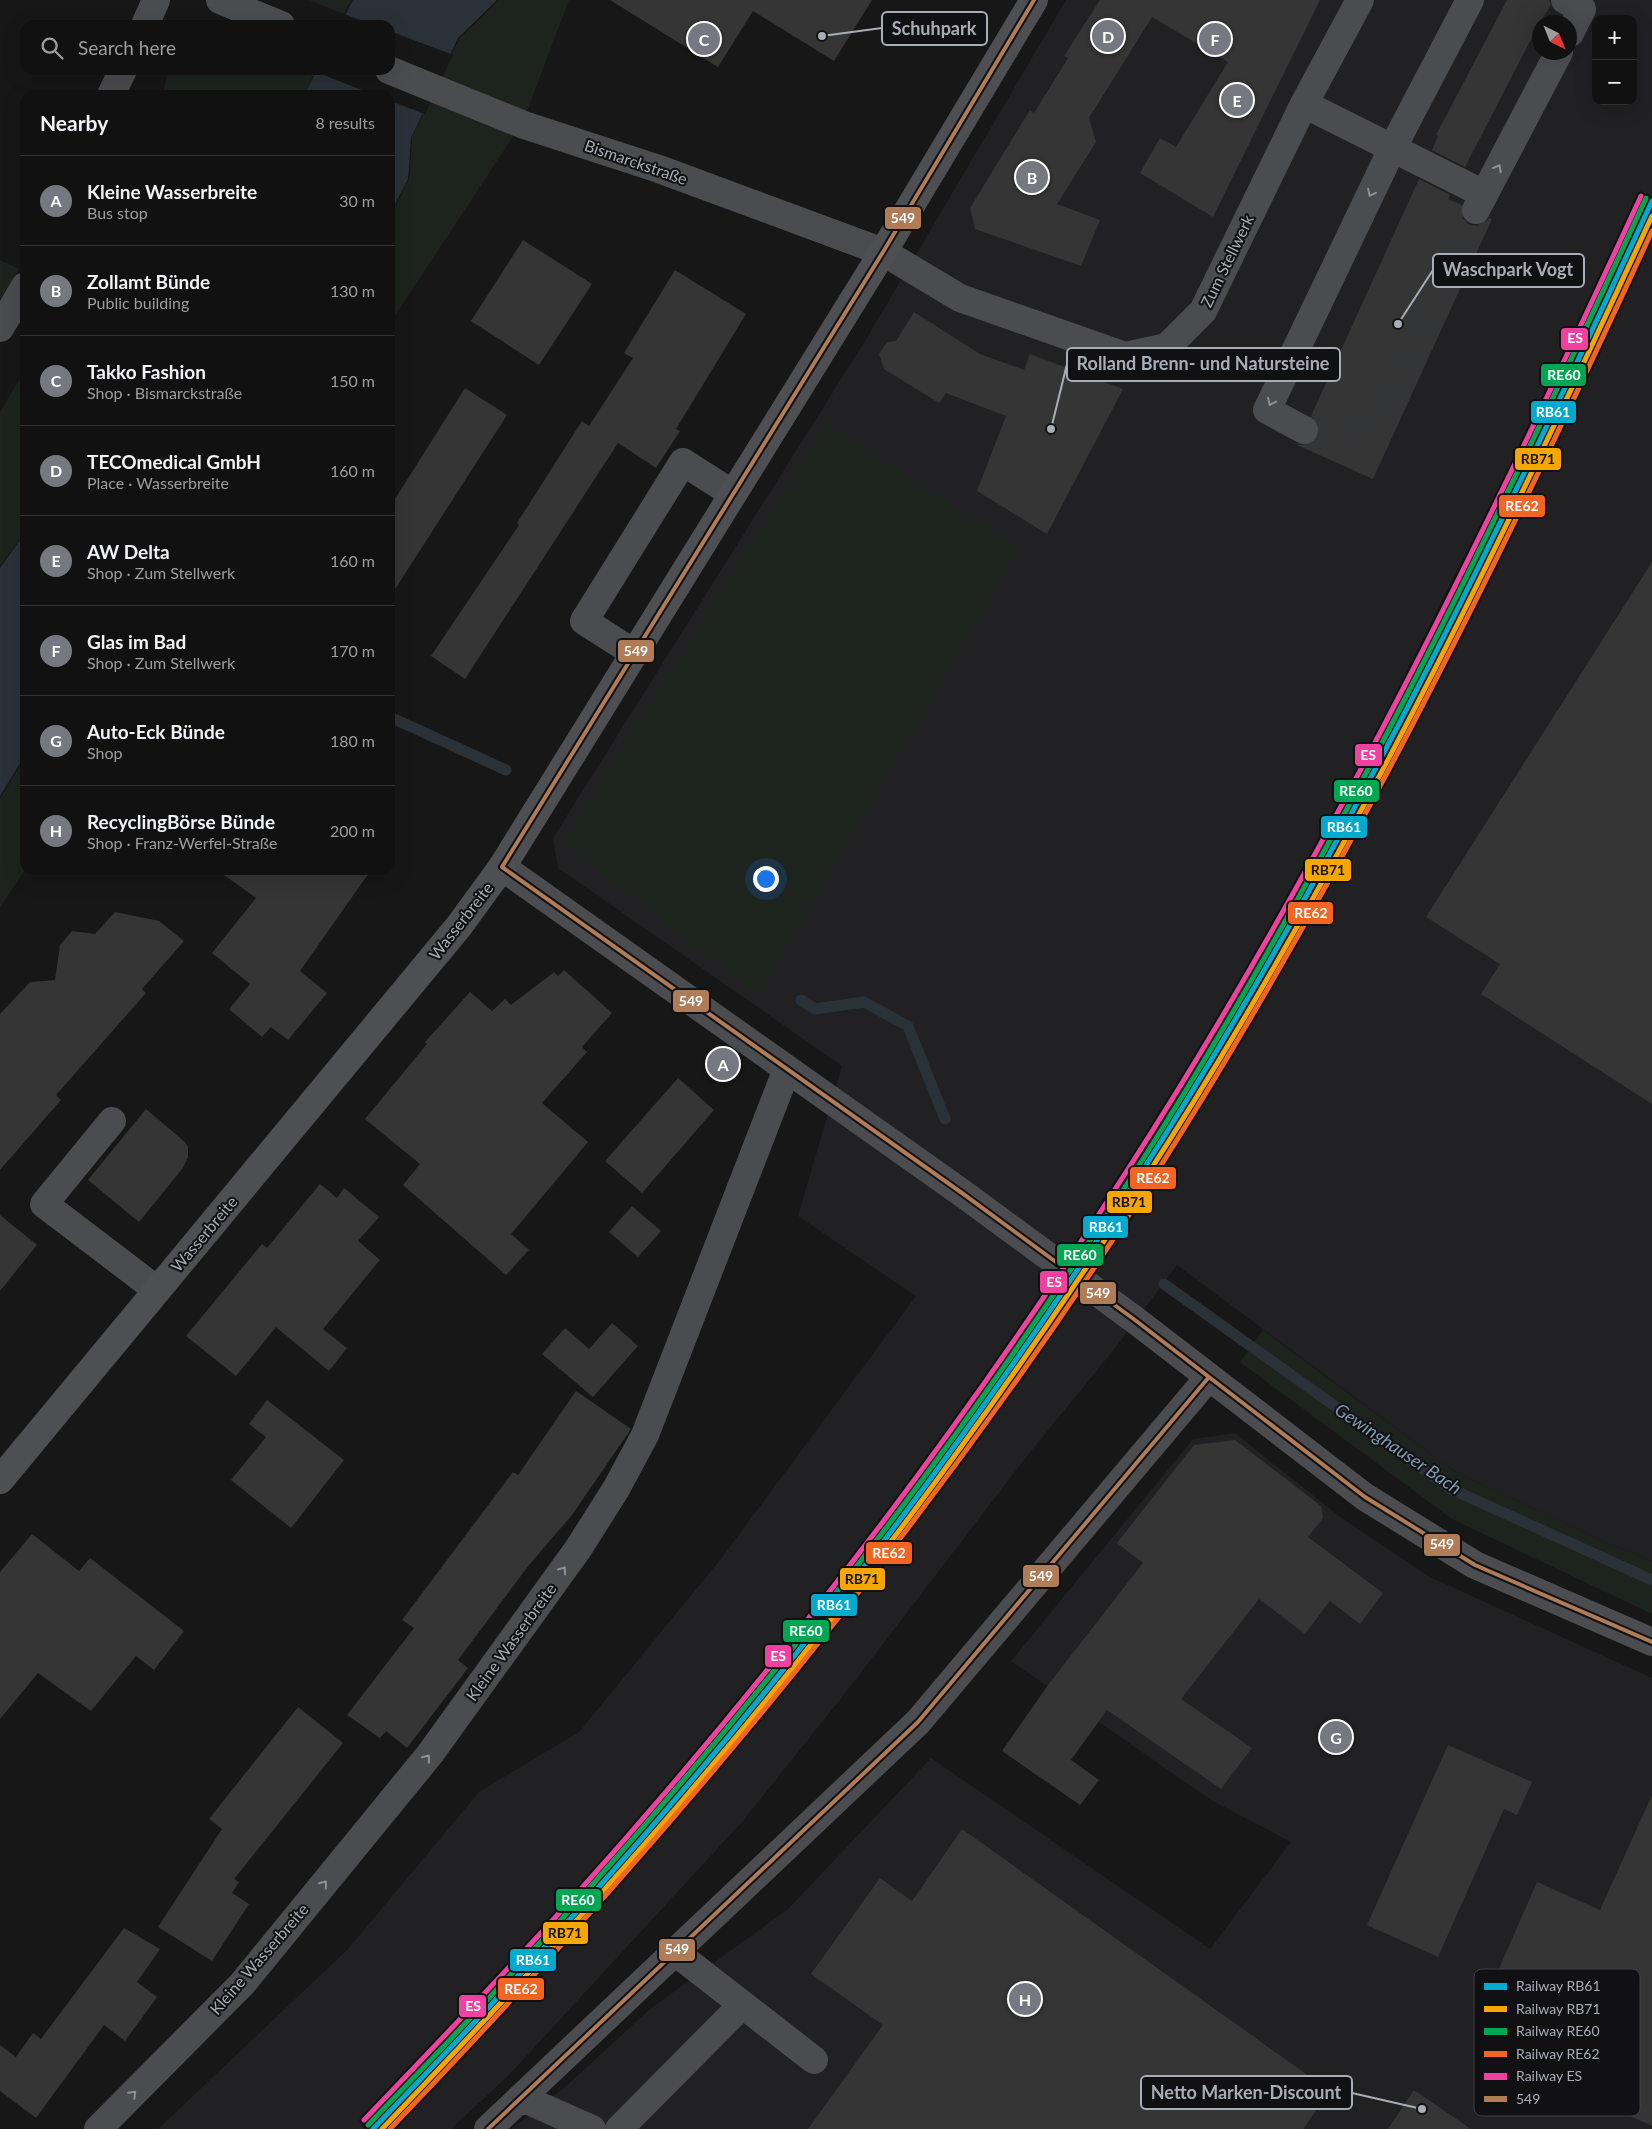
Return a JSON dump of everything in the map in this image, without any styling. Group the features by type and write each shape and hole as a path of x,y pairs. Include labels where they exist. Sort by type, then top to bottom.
{"main road":[{"name":"Wasserbreite","path":"0,1480 459,926 502,867 883,252 1034,0"}],"street":[{"path":"147,20 156,0"},
{"name":"Zum Stellwerk","path":"883,252 960,298 1125,356 1167,347 1203,312 1304,104 1360,0"},
{"path":"1304,430 1267,410 1392,149 1470,0"},
{"path":"1565,0 1582,9 1577,19"},
{"path":"228,3 269,20"},
{"path":"1304,104 1392,149 1479,203 1555,60"},
{"name":"Bismarckstraße","path":"395,72 524,125 659,168 883,252"},
{"path":"113,90 121,75"},
{"path":"0,328 20,294"},
{"path":"634,653 584,621 683,462 733,494"},
{"path":"502,867 962,1193 1209,1377 1365,1497 1475,1565 1652,1642"},
{"name":"Kleine Wasserbreite","path":"98,2129 242,1984 430,1754 578,1548 616,1488 645,1434 787,1069"},
{"path":"112,1120 44,1204 157,1290"},
{"path":"488,2129 918,1722 1209,1377"},
{"path":"675,1952 814,2060"},
{"path":"619,2129 742,2005"},
{"path":"522,2098 592,2129"}],"shaded area":[{"path":"309,0 351,0 344,14"},
{"path":"353,0 497,0 458,38 411,138 408,179 395,204 395,90 307,90 314,75 395,75 395,20 343,20"},
{"path":"499,0 569,0 523,122 435,88 459,39"},
{"path":"1066,0 1652,0 1652,1561 1600,1540 1454,1471 1177,1265 1116,1347 1027,1456 850,1687 742,1822 508,2076 451,2129 158,2129 347,1950 479,1792 579,1732 720,1560 916,1296 798,1216 842,1066 558,868 553,838 868,336"},
{"path":"167,75 314,75 306,90 164,90"},
{"path":"434,90 520,126 395,315 395,206 409,179 412,138"},
{"path":"0,260 19,269 0,300"},
{"path":"20,378 20,539 0,566 0,412"},
{"path":"827,423 1020,548 759,997 563,842"},
{"path":"20,540 20,763 0,796 0,568"},
{"path":"20,765 20,875 22,875 0,907 0,799"},
{"path":"1263,1330 1454,1471 1600,1540 1652,1561 1652,1614 1452,1519 1240,1362"},
{"path":"1235,1433 1339,1516 1428,1576 1652,1678 1652,2129 511,2129 565,2087 650,2009 788,1909 931,1758 1210,1949 1291,1842 1211,1800 1011,1661 1193,1439"}],"pier":[{"path":"343,13 360,20 340,20"},
{"path":"395,33 453,55 425,114 395,103 395,90 362,90 323,75 395,75"}],"building":[{"path":"610,0 872,0 834,61 753,11 718,67"},
{"path":"1100,0 1320,0 1213,217 1140,173 1160,138 1176,147 1228,62 1152,17 1089,118 1096,142 1057,204 1100,220 1081,266 975,229 970,208 1030,110 1034,113 1068,58 1064,56"},
{"path":"1507,0 1549,0 1551,5 1545,15 1532,15 1532,37 1465,167 1432,150 1438,136 1436,135"},
{"path":"1419,179 1450,195 1448,199 1462,205 1463,218 1468,224 1477,226 1489,218 1492,219 1373,479 1297,445 1312,444 1318,437 1320,429 1318,422 1311,416"},
{"path":"523,240 592,284 539,365 471,321"},
{"path":"675,270 746,314 676,429 680,431 656,468 618,443 465,679 431,656 519,525 517,523 582,421 589,426 633,358 624,353"},
{"path":"914,312 980,354 1024,370 1030,354 1123,389 1047,534 977,491 1006,416 946,393 939,403 884,369 879,354 887,342 896,341"},
{"path":"465,388 507,415 395,589 395,499"},
{"path":"1652,562 1652,1104 1481,994 1500,964 1426,917"},
{"path":"224,875 367,875 300,971 327,993 288,1040 271,1027 262,1037 229,1009 250,984 212,953 256,898"},
{"path":"115,912 159,921 184,941 142,989 146,993 56,1095 61,1100 0,1170 0,1014 30,982 55,980 60,945 72,931 95,934"},
{"path":"564,970 612,1013 582,1047 587,1052 542,1103 588,1142 511,1234 529,1250 506,1275 403,1185 420,1164 365,1119 427,1044 425,1042 470,992 492,1011 505,999 511,1005 554,972 558,976"},
{"path":"678,1078 714,1110 642,1193 605,1161"},
{"path":"146,1109 185,1142 188,1147 188,1157 183,1168 139,1222 88,1180"},
{"path":"320,1184 337,1198 344,1188 379,1217 358,1241 380,1260 323,1329 347,1348 329,1371 276,1327 236,1376 186,1336 262,1244 267,1248"},
{"path":"632,1206 661,1231 638,1257 609,1232"},
{"path":"0,1215 37,1245 0,1291"},
{"path":"612,1323 638,1346 593,1397 542,1354 565,1328 589,1349"},
{"path":"576,1391 631,1429 572,1515 529,1565 458,1660 468,1668 407,1748 386,1731 380,1738 347,1715 414,1628 402,1620 513,1472 518,1475"},
{"path":"267,1400 344,1460 291,1528 231,1480 266,1437 249,1424"},
{"path":"1235,1440 1321,1506 1323,1518 1308,1537 1383,1593 1360,1624 1330,1601 1305,1634 1259,1599 1181,1699 1252,1748 1221,1789 1107,1710 1071,1760 1099,1780 1080,1805 1002,1751 1048,1685 1143,1563 1117,1543 1194,1445"},
{"path":"32,1534 79,1571 90,1558 184,1631 154,1670 136,1656 91,1711 38,1673 0,1719 0,1572"},
{"path":"298,1707 343,1743 234,1879 239,1882 232,1893 249,1904 212,1961 158,1927 222,1829 209,1819"},
{"path":"1448,1745 1532,1782 1517,1815 1504,1809 1438,1957 1367,1925"},
{"path":"1652,1795 1652,2126 1630,2116 1640,2116 1640,1969 1499,1969 1537,1882 1600,1910"},
{"path":"962,1829 1330,2091 1303,2129 808,2129 883,2025 811,1974 880,1878 912,1901"},
{"path":"124,1928 160,1949 137,1982 157,1997 125,2041 104,2025 36,2118 0,2091 0,2045 16,2057 33,2033 41,2039"},
{"path":"1414,2090 1471,2129 1388,2129"}],"waterway":[{"name":"Gewinghauser Bach","path":"395,719 506,770"},
{"name":"Gewinghauser Bach","path":"801,1000 815,1009 864,1002 908,1026 945,1119"},
{"name":"Gewinghauser Bach","path":"1164,1284 1451,1489 1652,1580"}],"tunnel":[{"path":"1304,430 1331,436 1358,428 1382,406 1475,211"}],"rail line":[{"name":"ES","path":"364,2120 572,1899 722,1725 795,1635 935,1452 1067,1263 1203,1050 1272,931 1338,811 1464,568 1641,196"},
{"name":"RE60","path":"368,2125 474,2015 551,1931 727,1728 871,1548 1007,1362 1073,1266 1136,1170 1208,1053 1278,935 1344,814 1470,570 1530,447 1646,198"},
{"name":"RB61","path":"373,2129 555,1935 732,1732 805,1642 945,1459 1078,1270 1214,1056 1283,938 1349,817 1475,573 1652,201"},
{"name":"RB71","path":"382,2129 575,1922 749,1722 868,1572 926,1495 1037,1340 1091,1260 1216,1065 1286,947 1352,828 1477,586 1652,216"},
{"name":"RE62","path":"390,2129 495,2018 597,1905 697,1790 795,1672 889,1553 981,1430 1069,1306 1153,1178 1223,1064 1291,948 1356,831 1419,713 1479,593 1596,352 1652,231"}],"transit line":[{"name":"549","path":"502,867 883,252 1034,0"},
{"name":"549","path":"502,867 962,1193 1135,1320 1365,1497 1475,1565 1652,1642"},
{"name":"549","path":"488,2129 918,1722 1209,1377"}],"place":[{"name":"Schuhpark","path":"822,36"},
{"name":"TECOmedical GmbH","path":"1108,36"},
{"name":"Takko Fashion","path":"704,39"},
{"name":"Glas im Bad","path":"1215,39"},
{"name":"AW Delta","path":"1237,100"},
{"name":"Zollamt Bünde","path":"1032,177"},
{"name":"Waschpark Vogt","path":"1398,324"},
{"name":"Rolland Brenn- und Natursteine","path":"1051,429"},
{"name":"Kleine Wasserbreite","path":"723,1064"},
{"name":"Auto-Eck Bünde","path":"1336,1737"},
{"name":"RecyclingBörse Bünde","path":"1025,1999"},
{"name":"Netto Marken-Discount","path":"1422,2109"}]}
